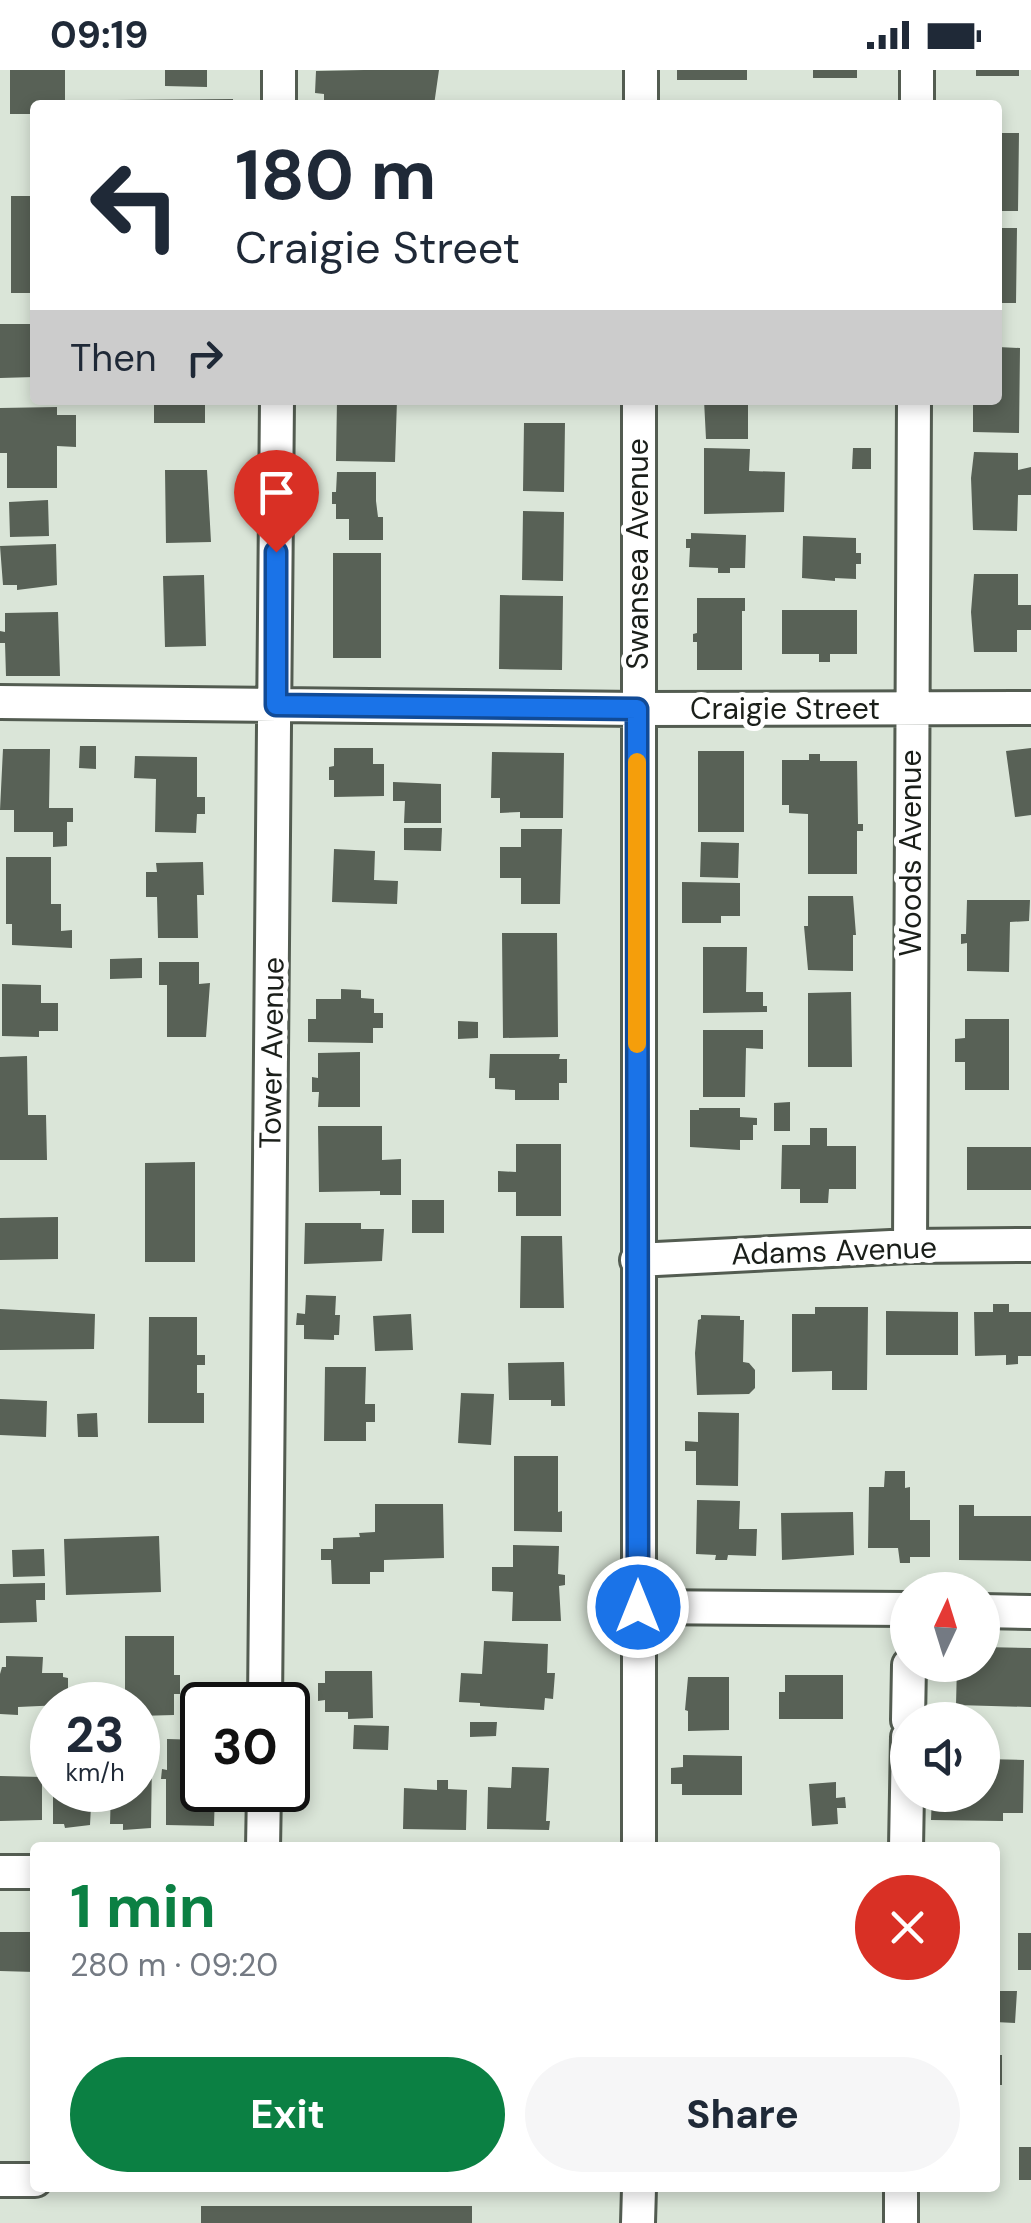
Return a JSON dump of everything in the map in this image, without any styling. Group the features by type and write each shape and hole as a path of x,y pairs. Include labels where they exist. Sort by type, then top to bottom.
{"street":[{"path":"278,100 279,70"},
{"path":"641,70 641,100"},
{"path":"916,100 917,70"},
{"name":"Tower Avenue","path":"265,1682 277,405"},
{"name":"Swansea Avenue","path":"639,405 639,1842"},
{"name":"Woods Avenue","path":"910,1246 914,405"},
{"name":"Craigie Street","path":"0,702 637,709 1031,708"},
{"name":"Adams Avenue","path":"637,1260 910,1246 1031,1245"},
{"path":"638,1607 890,1610"},
{"path":"1000,1611 1031,1612"},
{"path":"263,1842 264,1812"},
{"path":"906,1842 907,1812"},
{"path":"0,1872 30,1872"},
{"path":"0,2180 30,2180"},
{"path":"638,2192 638,2223"},
{"path":"901,2192 901,2223"}],"building":[{"path":"10,70 65,70 65,100 30,100 30,114 10,114"},
{"path":"165,70 207,70 207,87 165,86"},
{"path":"439,70 435,100 324,100 324,94 315,93 316,71"},
{"path":"677,70 747,70 747,80 677,80"},
{"path":"813,70 857,70 857,78 813,78"},
{"path":"976,70 1019,70 1019,76 976,76"},
{"path":"1002,133 1019,133 1018,211 1002,211"},
{"path":"11,196 30,196 30,293 11,293"},
{"path":"1002,228 1017,228 1016,303 1002,303"},
{"path":"0,324 30,324 30,377 0,378"},
{"path":"1002,347 1020,348 1019,433 973,432 973,405 1002,405"},
{"path":"154,405 205,405 205,423 154,423"},
{"path":"337,405 397,405 395,462 336,461"},
{"path":"704,405 748,405 748,439 706,439"},
{"path":"57,407 57,415 76,415 76,447 57,446 57,488 7,488 7,453 0,453 0,408"},
{"path":"524,423 565,423 564,492 523,491"},
{"path":"704,448 750,449 749,471 785,472 784,512 704,514"},
{"path":"853,448 871,448 871,469 852,469"},
{"path":"974,452 1018,453 1018,470 1031,467 1031,495 1018,495 1017,531 973,530"},
{"path":"165,470 207,470 211,542 166,543"},
{"path":"337,472 376,472 383,540 349,540 349,519 336,519 336,504 332,504"},
{"path":"48,500 49,536 10,537 9,502"},
{"path":"523,511 564,512 563,581 522,580"},
{"path":"691,533 746,535 745,568 718,573 718,568 689,567 690,548 686,548 686,539 691,539"},
{"path":"803,536 856,538 861,564 856,564 856,579 802,578"},
{"path":"56,544 57,585 17,590 17,585 3,585 0,546"},
{"path":"333,553 381,553 381,658 333,658"},
{"path":"974,574 1018,574 1018,605 1031,605 1031,630 1017,630 1017,652 974,652"},
{"path":"204,575 206,646 165,647 163,576"},
{"path":"500,595 563,596 562,670 499,669"},
{"path":"697,598 745,598 742,670 697,670 697,642 693,642 693,634 697,633"},
{"path":"782,610 857,610 857,654 830,654 830,662 819,662 819,654 782,654"},
{"path":"58,612 60,676 6,676 5,643 0,643 0,631 5,632 5,613"},
{"path":"80,746 96,746 96,769 79,768"},
{"path":"334,748 373,748 373,764 384,764 384,796 334,797 329,767 334,766"},
{"path":"1031,748 1031,815 1015,817 1006,751"},
{"path":"3,749 50,749 49,808 73,808 73,822 67,822 67,846 53,847 53,832 14,832 14,810 0,810"},
{"path":"698,751 744,751 744,832 698,832"},
{"path":"492,752 564,753 563,818 520,818 520,812 500,813 500,798 491,798"},
{"path":"809,754 820,754 820,761 857,761 858,824 863,824 863,831 857,831 857,874 808,874 808,814 789,813 789,805 782,805 782,760 809,760"},
{"path":"135,756 197,757 197,797 205,797 205,814 197,814 196,833 155,832 156,779 134,778"},
{"path":"393,782 441,784 441,823 404,823 405,801 393,801"},
{"path":"404,828 442,828 441,851 404,850"},
{"path":"521,829 562,829 560,904 521,904 521,878 500,878 500,847 521,847"},
{"path":"701,842 739,843 738,878 700,877"},
{"path":"334,849 375,851 374,880 398,881 397,904 332,902"},
{"path":"6,857 51,857 51,904 61,904 61,931 72,930 72,948 12,945 12,924 6,924"},
{"path":"203,862 204,895 197,895 198,938 158,938 157,897 146,897 146,872 157,872 156,863"},
{"path":"682,882 740,883 740,916 721,916 721,923 682,923"},
{"path":"808,896 853,896 853,971 808,970 804,926 808,926"},
{"path":"967,900 1030,900 1029,921 1010,922 1009,972 967,971 967,943 961,944 961,934 966,934"},
{"path":"502,933 557,933 558,1037 503,1038"},
{"path":"703,947 747,947 746,992 763,992 767,1012 703,1013"},
{"path":"142,958 142,978 110,979 110,959"},
{"path":"159,962 199,962 199,984 210,983 206,1037 167,1037 167,985 159,985"},
{"path":"2,984 41,985 41,1003 58,1003 58,1031 39,1031 39,1037 2,1036"},
{"path":"341,989 361,990 361,998 374,999 374,1013 383,1013 383,1028 373,1028 373,1043 308,1042 308,1019 316,1019 316,999 341,999"},
{"path":"851,992 852,1067 808,1067 808,993"},
{"path":"965,1019 1009,1019 1009,1090 965,1090 965,1062 955,1062 955,1039 965,1038"},
{"path":"458,1021 478,1022 478,1038 458,1039"},
{"path":"703,1030 763,1030 763,1049 746,1048 745,1097 703,1097"},
{"path":"360,1052 360,1107 318,1107 319,1092 312,1092 312,1077 318,1078 318,1053"},
{"path":"490,1054 560,1054 559,1059 567,1059 567,1083 559,1083 559,1100 515,1100 515,1090 495,1089 495,1078 489,1078"},
{"path":"27,1056 28,1115 46,1115 47,1160 0,1160 0,1057"},
{"path":"790,1102 790,1131 774,1131 774,1103"},
{"path":"740,1108 740,1117 757,1118 753,1140 740,1140 740,1150 690,1147 690,1110"},
{"path":"318,1126 382,1126 382,1160 401,1159 401,1195 380,1195 380,1191 319,1192"},
{"path":"810,1128 827,1128 827,1146 856,1146 856,1189 829,1189 828,1203 800,1203 800,1189 781,1189 782,1145 810,1145"},
{"path":"516,1144 561,1144 561,1216 516,1216 516,1192 498,1192 498,1171 516,1172"},
{"path":"967,1147 1031,1147 1031,1190 967,1190"},
{"path":"195,1162 195,1262 145,1262 145,1163"},
{"path":"412,1200 444,1200 444,1233 412,1233"},
{"path":"58,1217 58,1259 0,1260 0,1218"},
{"path":"305,1223 361,1223 361,1229 384,1229 382,1261 304,1264"},
{"path":"521,1236 562,1236 564,1308 520,1308"},
{"path":"306,1295 336,1296 335,1315 340,1315 339,1335 334,1335 334,1340 304,1339 304,1325 296,1325 297,1313 305,1314"},
{"path":"993,1304 1009,1304 1009,1312 1031,1312 1031,1356 1018,1356 1018,1364 1006,1365 1006,1355 975,1356 974,1312 993,1312"},
{"path":"815,1307 868,1307 867,1390 832,1390 832,1371 792,1372 792,1314 815,1314"},
{"path":"0,1309 95,1314 94,1349 0,1350"},
{"path":"886,1311 958,1312 958,1355 886,1355"},
{"path":"411,1314 413,1350 375,1351 373,1316"},
{"path":"701,1315 740,1316 744,1320 743,1362 755,1370 755,1388 749,1394 697,1395 695,1353"},
{"path":"149,1317 197,1317 197,1355 205,1355 205,1365 197,1365 197,1393 204,1393 204,1423 148,1423"},
{"path":"564,1362 565,1406 551,1406 551,1400 509,1400 508,1363"},
{"path":"325,1367 366,1367 365,1404 375,1404 375,1422 366,1422 366,1441 324,1441"},
{"path":"461,1393 494,1394 491,1445 458,1443"},
{"path":"0,1399 47,1401 46,1437 0,1435"},
{"path":"698,1412 739,1413 738,1486 696,1485 696,1451 685,1451 685,1441 698,1442"},
{"path":"97,1413 98,1437 78,1437 77,1414"},
{"path":"514,1456 558,1456 562,1532 514,1531"},
{"path":"885,1471 905,1471 905,1488 910,1487 910,1520 930,1520 930,1557 910,1557 910,1563 900,1563 898,1548 868,1548 869,1487 884,1487"},
{"path":"697,1500 740,1501 739,1529 757,1529 756,1556 728,1555 727,1560 715,1560 716,1555 696,1554"},
{"path":"375,1504 443,1504 444,1558 384,1560 384,1572 370,1572 370,1584 332,1584 331,1560 321,1560 321,1549 333,1549 333,1538 375,1532"},
{"path":"959,1505 974,1505 974,1516 1031,1516 1031,1561 959,1560"},
{"path":"853,1512 854,1555 782,1560 781,1513"},
{"path":"159,1536 161,1592 66,1595 64,1539"},
{"path":"513,1545 559,1546 558,1574 565,1575 565,1585 559,1586 561,1621 512,1621 513,1592 492,1591 492,1567 513,1567"},
{"path":"44,1549 45,1576 13,1577 12,1550"},
{"path":"45,1583 45,1600 36,1600 37,1622 0,1623 0,1584"},
{"path":"125,1636 174,1636 174,1675 180,1675 180,1694 174,1694 174,1715 160,1715 160,1682 125,1682"},
{"path":"484,1641 548,1644 547,1673 555,1673 553,1699 545,1698 544,1710 459,1702 461,1673 482,1674"},
{"path":"1000,1647 1031,1648 1031,1707 956,1702 957,1682 1000,1682"},
{"path":"6,1656 43,1657 42,1673 63,1673 68,1682 30,1682 30,1706 18,1707 18,1715 0,1714 0,1674 2,1667 6,1667"},
{"path":"325,1671 372,1671 373,1718 348,1719 348,1712 325,1712 325,1700 318,1701 318,1683 325,1683"},
{"path":"785,1675 843,1675 843,1719 779,1719 779,1692 785,1692"},
{"path":"688,1677 729,1677 729,1730 688,1731"},
{"path":"470,1722 497,1722 496,1736 470,1737"},
{"path":"354,1725 389,1726 388,1750 353,1749"},
{"path":"167,1739 180,1739 180,1812 214,1812 214,1826 166,1825 166,1779 161,1779 162,1769 167,1770"},
{"path":"683,1755 742,1756 742,1795 682,1795 682,1784 671,1784 671,1768 683,1767"},
{"path":"1000,1759 1024,1760 1023,1813 1003,1813 1003,1821 931,1820 931,1812 1000,1812"},
{"path":"512,1767 549,1768 549,1830 487,1829 488,1787 511,1788"},
{"path":"0,1776 30,1777 30,1812 42,1812 42,1820 0,1821"},
{"path":"437,1780 448,1780 448,1789 467,1790 466,1830 403,1829 404,1788 437,1790"},
{"path":"836,1782 836,1798 845,1797 846,1808 837,1808 838,1824 812,1826 809,1784"},
{"path":"53,1812 91,1812 90,1825 65,1828 64,1824 53,1824"},
{"path":"110,1812 151,1812 151,1828 123,1830 123,1824 110,1824"},
{"path":"0,1932 30,1932 30,1972 0,1971"},
{"path":"1018,1933 1031,1933 1031,1970 1018,1970"},
{"path":"1000,1991 1017,1991 1015,2023 1000,2022"},
{"path":"1019,2147 1031,2147 1031,2180 1019,2180"},
{"path":"201,2206 472,2206 472,2223 201,2223"}],"slow traffic":[{"path":"637,762 637,1044"}],"route":[{"path":"276,552 276,705 637,709 638,1607"}]}
